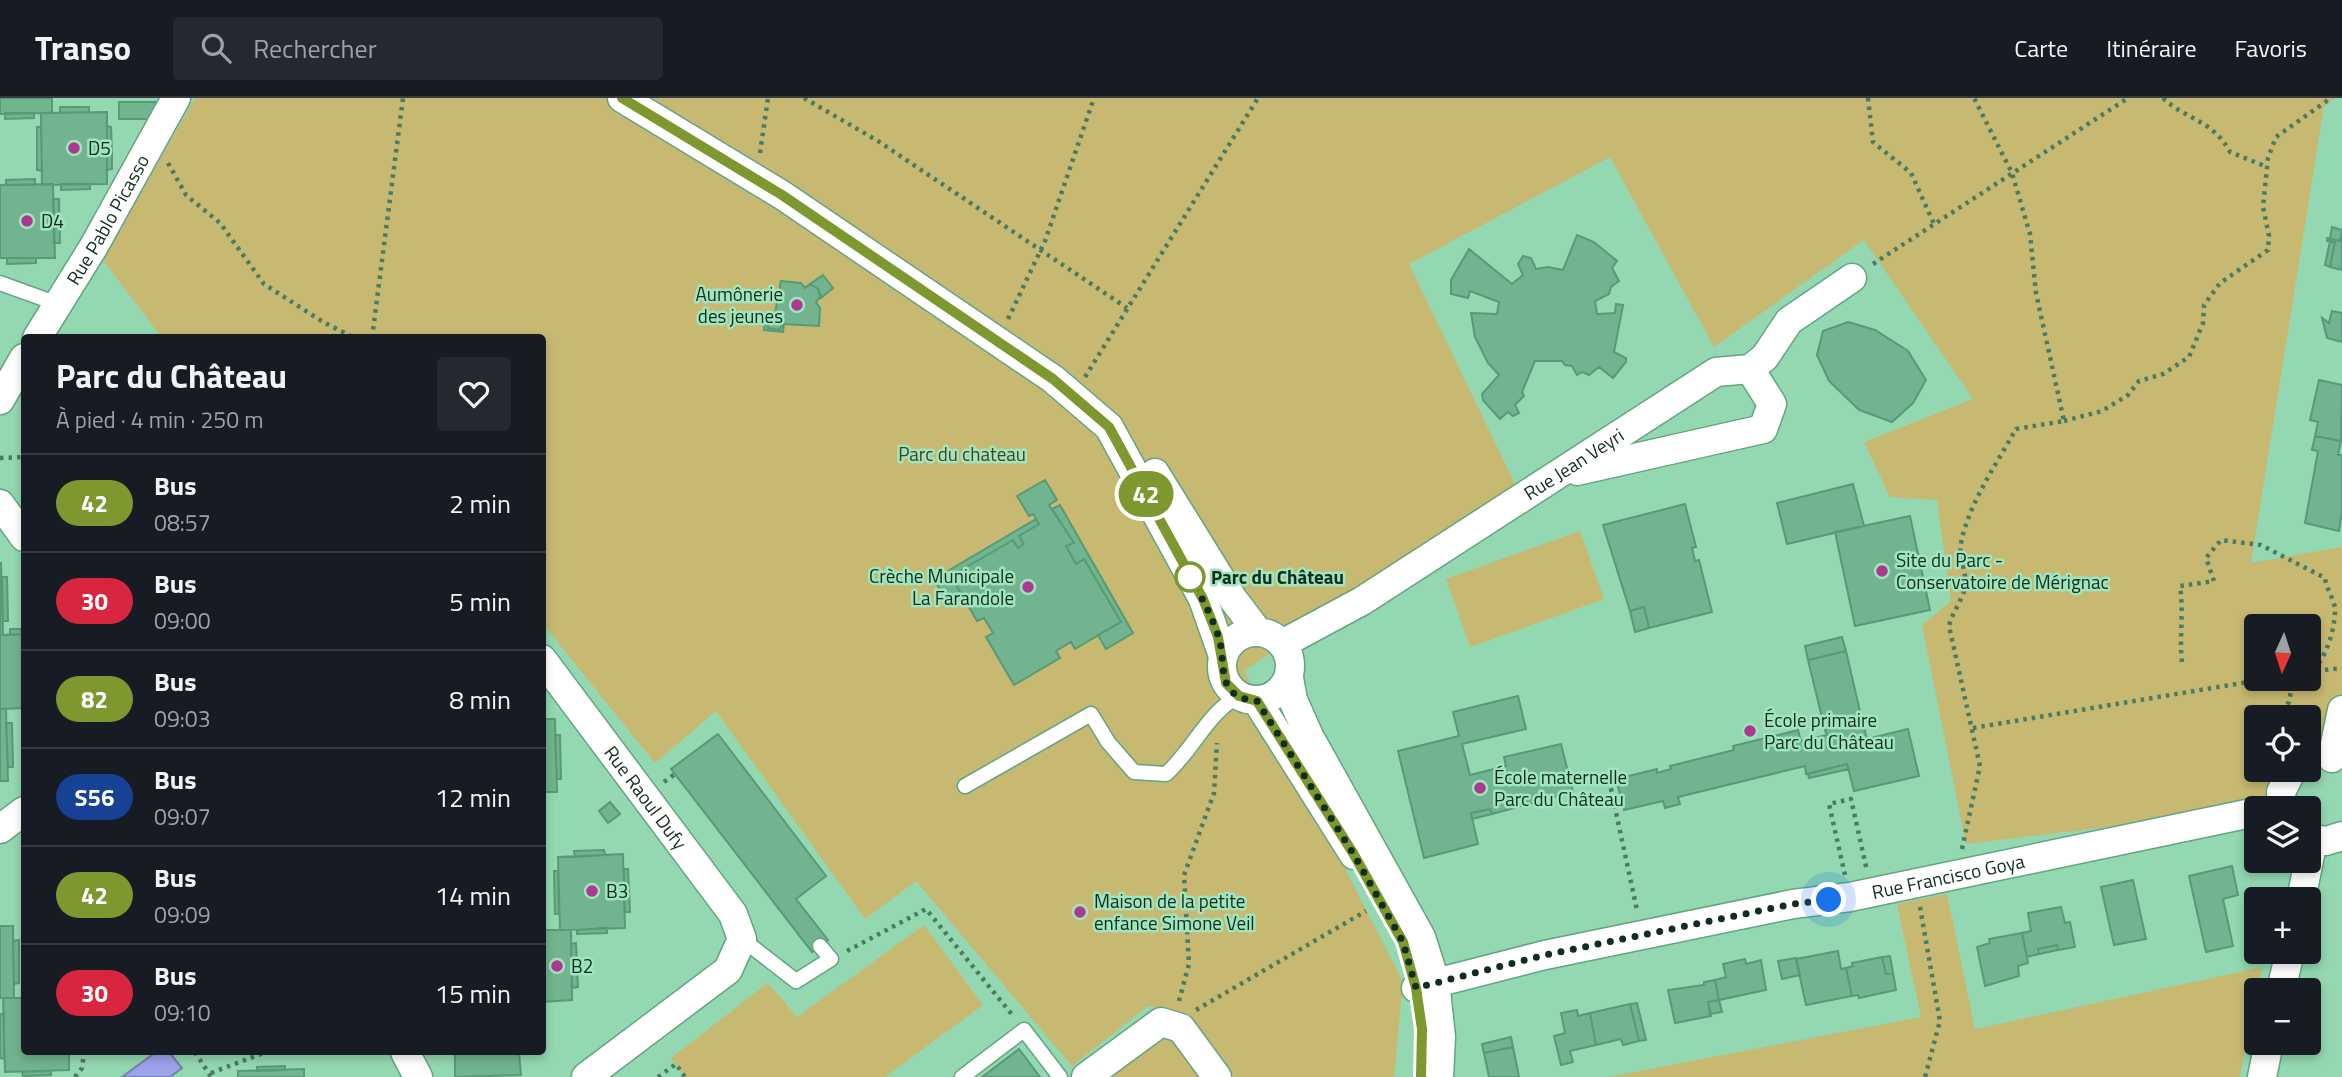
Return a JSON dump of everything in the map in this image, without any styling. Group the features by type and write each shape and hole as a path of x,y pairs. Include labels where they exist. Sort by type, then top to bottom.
{"street":[{"name":"Rue Pablo Picasso","path":"39,334 94,246 176,98"},
{"path":"622,98 816,218 1053,379 1109,427 1203,599 1223,656 1226,683 1248,698 1353,853 1425,984 1441,1037 1439,1077"},
{"path":"657,98 759,161 1004,327 1081,383 1122,418 1227,588 1290,660 1289,678 1293,700 1310,736 1421,937 1425,984 1421,1077"},
{"path":"1561,474 1763,429 1772,404 1750,369 1765,357 1789,321 1852,278"},
{"path":"0,400 21,363"},
{"name":"Rue Jean Veyri","path":"1270,638 1362,601 1716,372 1750,369"},
{"path":"0,504 21,533"},
{"path":"1223,656 1240,636 1270,638"},
{"name":"Rue Raoul Dufy","path":"546,664 733,914 742,939"},
{"path":"1248,698 1278,692 1289,678"},
{"path":"2328,760 2342,710"},
{"path":"0,829 21,813"},
{"name":"Rue Francisco Goya","path":"1425,984 1642,935 1793,904 1861,894 2244,815"},
{"path":"2321,840 2342,836"},
{"path":"586,1077 729,970 742,939"},
{"path":"1086,1077 1161,1022 1181,1028 1217,1077"},
{"path":"407,1055 418,1077"},
{"path":"2262,1077 2267,1055"}],"lane":[{"path":"0,282 58,304"},
{"path":"965,786 1091,714 1108,742 1134,772 1166,774 1183,759 1222,705 1248,698"},
{"path":"742,939 796,981 831,959 820,946"},
{"path":"962,1077 1024,1030 1060,1077"}],"path":[{"path":"373,334 404,98"},
{"path":"759,161 768,98"},
{"path":"804,98 878,141 1127,308"},
{"path":"1004,327 1041,249 1094,98"},
{"path":"1081,383 1258,98"},
{"path":"1868,98 1873,142 1911,173 1934,224"},
{"path":"1975,98 2012,173 2030,234 2036,293 2064,421"},
{"path":"1852,278 2128,98"},
{"path":"2163,98 2210,126 2223,139 2230,152 2267,167"},
{"path":"1958,874 1980,766 1949,626 1952,610 1963,593 1966,576 1960,545 1982,490 2016,429 2102,411 2128,395 2139,381 2163,374 2189,357 2203,323 2204,305 2220,284 2268,250 2269,236 2263,207 2267,167 2276,136 2331,98"},
{"path":"154,138 186,195 220,223 264,284 323,322 347,334"},
{"path":"0,458 21,457"},
{"path":"2182,662 2180,645 2184,617 2180,586 2214,581 2206,558 2221,540 2262,545 2325,578 2326,588 2335,606 2327,653 2321,661"},
{"path":"2321,670 2342,668"},
{"path":"1973,728 2244,683"},
{"path":"1172,1025 1189,964 1184,876 1214,793 1217,733"},
{"path":"1609,780 1642,935"},
{"path":"1851,799 1861,894 1829,804 1851,799"},
{"path":"1916,883 1940,1021 1925,1077"},
{"path":"831,959 926,909 1024,1030"},
{"path":"1172,1025 1366,911"},
{"path":"75,1077 82,1068 84,1055"},
{"path":"197,1055 211,1075 258,1055"},
{"path":"658,1077 676,1064 685,1077"}],"green space":[{"name":"Parc du chateau","path":"195,98 2335,98 2324,106 2251,563 2342,547 2342,749 2335,744 2321,745 2321,705 2244,705 2244,782 2280,782 2280,796 2244,796 2244,810 1966,844 1922,625 1951,601 1937,500 1890,497 1864,442 1973,399 1864,240 1714,347 1610,157 1409,264 1515,484 1244,671 1403,982 1394,1077 1231,1077 1181,1012 1148,1006 1072,1066 916,881 865,919 716,711 655,763 546,628 546,334 159,334 103,260"},
{"path":"1580,531 1604,599 1470,647 1446,579"},
{"path":"1947,894 1975,1029 2263,967 2260,978 2244,978 2244,1055 2240,1077 1609,1077 1921,1017 1897,904"},
{"path":"924,925 983,1005 885,1077 685,1077 671,1058 768,983 797,1017"},
{"path":"1172,1033 1205,1077 1088,1077"}],"water":[{"path":"152,1055 171,1055 182,1068 170,1077 122,1077"}],"building":[{"path":"0,98 52,98 52,113 0,114"},
{"path":"119,102 157,102 157,119 119,119"},
{"path":"60,107 89,107 89,112 60,113"},
{"name":"D5","path":"107,112 107,184 42,185 41,113"},
{"path":"5,113 34,113 34,118 5,119"},
{"path":"107,126 111,127 112,169 107,170"},
{"path":"37,127 41,127 42,171 37,170"},
{"path":"35,179 35,185 6,185 6,180"},
{"name":"D4","path":"53,184 55,258 0,258 0,185"},
{"path":"61,184 90,184 90,189 61,190"},
{"path":"53,199 59,199 60,243 54,243"},
{"path":"2332,227 2342,230 2340,241 2330,239"},
{"path":"1577,235 1594,242 1617,261 1612,268 1619,281 1611,287 1609,294 1595,301 1597,314 1615,313 1616,304 1623,305 1614,352 1626,358 1626,362 1613,378 1599,367 1589,375 1582,372 1577,375 1572,366 1565,365 1562,361 1535,361 1522,392 1524,396 1515,405 1519,413 1513,416 1508,412 1500,419 1483,400 1482,394 1499,375 1488,363 1475,337 1471,313 1497,314 1499,302 1470,291 1468,298 1451,294 1451,280 1469,249 1512,284 1523,275 1518,264 1523,256 1531,258 1536,269 1548,267 1563,270"},
{"path":"2342,235 2342,270 2330,267 2335,242 2327,241 2327,238 2340,241"},
{"path":"2330,241 2335,242 2330,267 2325,265"},
{"path":"7,258 36,258 36,263 7,264"},
{"path":"823,275 833,288 821,298 818,289 810,284"},
{"name":"Aumônerie des jeunes","path":"781,281 801,283 805,288 810,284 818,289 821,296 816,302 820,308 819,326 784,324 779,330 768,328 767,320 775,313"},
{"path":"2332,311 2342,313 2342,342 2327,338 2322,318 2329,323"},
{"path":"765,313 775,313 768,317 768,328 779,330 784,324 783,332 764,330"},
{"path":"1848,322 1875,330 1908,351 1926,380 1913,403 1892,422 1859,410 1829,381 1817,355 1823,331"},
{"path":"2319,380 2342,385 2341,441 2315,436 2318,422 2310,420"},
{"path":"2315,436 2341,441 2338,455 2342,455 2342,513 2339,531 2305,523 2318,451 2312,450"},
{"name":"Crèche Municipale La Farandole","path":"1045,480 1057,500 1049,505 1074,543 1066,546 1076,564 1084,559 1121,622 1075,649 1071,642 1056,651 1060,658 1014,685 986,637 993,633 984,618 977,621 951,576 1013,540 1018,548 1024,544 1019,536 1039,524 1033,514 1029,516 1017,496"},
{"name":"Site du Parc - Conservatoire de Mérignac","path":"1853,484 1864,526 1787,544 1777,503"},
{"path":"1685,504 1696,547 1692,548 1695,561 1699,560 1712,612 1649,628 1644,607 1630,611 1603,525"},
{"path":"1060,505 1133,633 1106,649 1098,635 1121,622 1084,559 1076,564 1066,546 1074,543 1052,509"},
{"name":"Site du Parc - Conservatoire de Mérignac","path":"1910,516 1930,610 1855,626 1835,532"},
{"path":"1036,519 1039,524 1019,536 1024,544 1018,548 1013,540 951,576 963,597 949,605 934,579"},
{"path":"1,563 3,635 0,635"},
{"path":"2,577 7,577 8,621 3,621"},
{"path":"1644,607 1649,628 1635,632 1630,611"},
{"path":"10,629 21,629 21,634 10,635"},
{"path":"21,634 21,708 0,709 0,635"},
{"path":"1842,637 1846,651 1808,660 1805,646"},
{"path":"1846,651 1862,720 1825,730 1808,660"},
{"path":"1518,696 1526,729 1462,744 1470,775 1506,766 1504,757 1561,744 1573,792 1492,814 1490,809 1471,813 1478,844 1424,858 1398,751 1459,736 1453,712"},
{"path":"0,709 6,709 8,781 0,781"},
{"path":"546,719 555,719 557,792 546,792"},
{"path":"1862,720 1867,739 1908,729 1919,776 1854,791 1847,764 1806,774 1805,766 1678,797 1680,804 1665,808 1663,801 1624,810 1616,779 1657,769 1657,773 1671,769 1670,766 1734,750 1733,746 1798,730 1801,741 1827,735 1825,730"},
{"path":"6,723 12,723 13,767 8,767"},
{"path":"718,734 826,876 796,899 828,940 812,952 671,769"},
{"path":"555,735 560,735 561,779 557,779"},
{"path":"1847,764 1849,769 1809,778 1808,774"},
{"path":"610,802 620,814 608,823 599,811"},
{"path":"1490,809 1492,814 1472,819 1471,813"},
{"path":"604,850 605,855 575,857 574,851"},
{"name":"B3","path":"623,854 625,928 560,930 558,857"},
{"path":"2232,866 2238,895 2223,899 2233,946 2206,952 2189,876"},
{"path":"624,869 628,869 630,912 625,912"},
{"path":"554,871 558,871 559,914 555,914"},
{"path":"2133,880 2146,939 2114,945 2101,887"},
{"path":"2061,907 2065,923 2070,922 2075,947 2058,950 2057,945 2038,949 2039,954 2027,957 2022,933 2031,931 2028,913"},
{"path":"0,926 13,926 14,998 0,998"},
{"path":"607,928 607,933 577,934 577,930"},
{"name":"B2","path":"546,930 571,930 572,1000 546,1002"},
{"path":"2022,933 2028,963 2018,966 2019,976 1985,986 1977,947 1990,943 1989,939"},
{"path":"19,940 19,983 14,984 13,941"},
{"path":"576,943 578,987 572,988 571,944"},
{"path":"2057,945 2058,950 2039,954 2038,949"},
{"path":"1838,951 1841,969 1846,968 1852,996 1806,1005 1796,959"},
{"path":"1890,956 1893,973 1886,974 1882,957"},
{"path":"1882,957 1886,974 1893,973 1896,990 1859,998 1858,995 1852,996 1846,968 1853,966 1852,963"},
{"path":"1796,958 1800,975 1782,979 1778,961"},
{"path":"1745,959 1746,964 1761,960 1766,990 1719,1000 1715,980 1726,977 1723,964"},
{"path":"1715,980 1719,1000 1708,1002 1711,1016 1675,1023 1668,990 1704,985 1704,982"},
{"path":"3,998 21,998 21,1055 69,1055 69,1070 5,1072"},
{"path":"1719,1000 1722,1012 1710,1014 1708,1002"},
{"path":"1637,1003 1646,1040 1639,1041 1630,1004"},
{"path":"1630,1004 1639,1041 1623,1045 1621,1039 1596,1045 1590,1013"},
{"path":"1577,1010 1578,1016 1590,1013 1596,1045 1570,1051 1573,1062 1561,1065 1554,1036 1565,1033 1561,1013"},
{"path":"0,1014 4,1014 4,1059 0,1058"},
{"path":"1511,1037 1513,1047 1484,1053 1482,1044"},
{"path":"1513,1047 1519,1077 1489,1077 1484,1053"},
{"path":"1019,1049 1040,1077 982,1077"},
{"path":"455,1055 519,1055 521,1075 455,1077"},
{"path":"285,1066 285,1070 257,1071 257,1067"},
{"path":"304,1069 304,1077 238,1077 238,1071"},
{"path":"51,1071 51,1075 23,1076 22,1072"}],"bus line":[{"name":"42","path":"622,98 782,195 1053,379 1109,427 1203,599 1218,637 1226,683 1239,696 1257,701 1353,853 1403,942 1416,988 1422,1029 1421,1077"}],"place":[{"name":"D5","path":"74,148"},
{"name":"D4","path":"27,221"},
{"name":"Aumônerie des jeunes","path":"797,305"},
{"name":"Site du Parc - Conservatoire de Mérignac","path":"1882,571"},
{"name":"Parc du Château","path":"1190,577"},
{"name":"Crèche Municipale La Farandole","path":"1028,587"},
{"name":"École primaire Parc du Château","path":"1750,731"},
{"name":"École maternelle Parc du Château","path":"1480,788"},
{"name":"B3","path":"592,891"},
{"name":"Maison de la petite enfance Simone Veil","path":"1080,912"},
{"name":"B2","path":"557,966"}],"route":[{"path":"1190,577 1203,599 1218,637 1226,683 1239,696 1257,701 1353,853 1403,942 1416,988 1435,981 1507,967 1545,955 1793,904 1829,900"}]}
